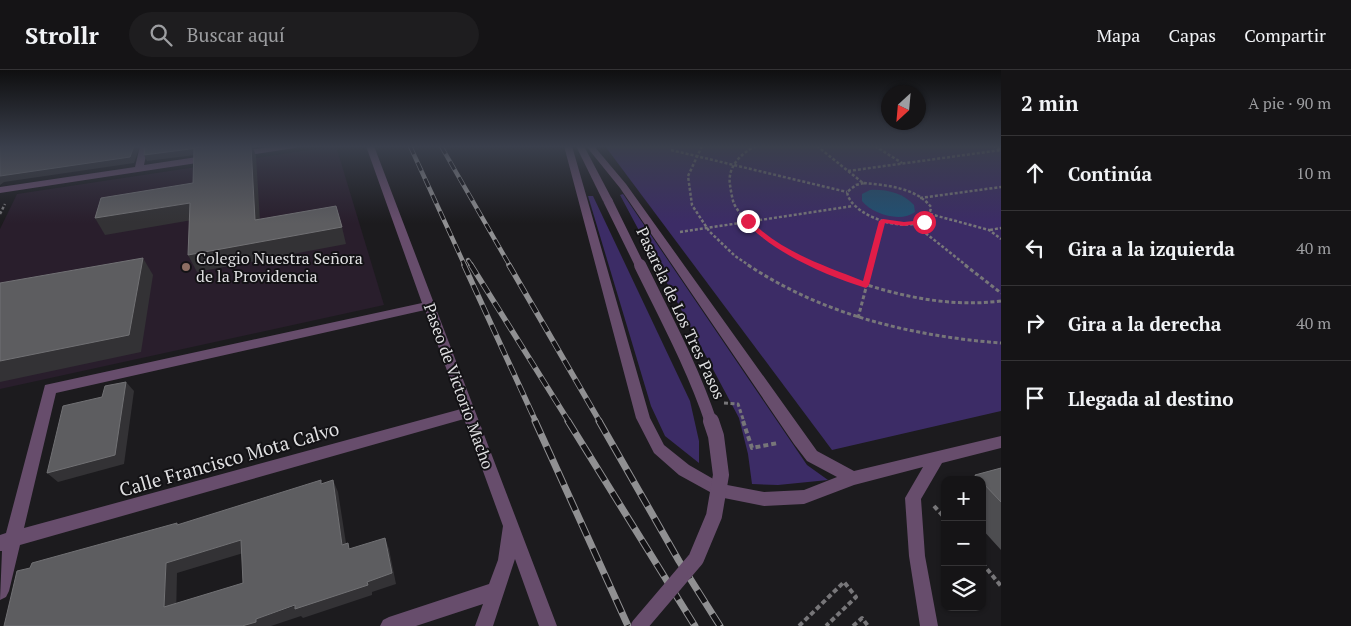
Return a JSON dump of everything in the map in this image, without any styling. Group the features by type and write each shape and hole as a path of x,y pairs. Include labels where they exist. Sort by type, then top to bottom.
{"street":[{"path":"0,190 114,172"},
{"name":"Paseo de Victorio Macho","path":"380,172 548,626"},
{"path":"575,172 643,418 659,449 684,470 719,490 764,499 804,497 853,478 1001,442"},
{"name":"Pasarela de Los Tres Pasos","path":"593,172 677,340 704,400 716,436 721,475 714,516 696,559 639,626"},
{"path":"611,172 799,440 812,456 853,478"},
{"path":"0,591 7,542 50,388 429,305"},
{"name":"Calle Francisco Mota Calvo","path":"7,542 469,412"},
{"path":"929,626 917,556 913,498 937,458"},
{"path":"484,626 506,560 511,526"},
{"path":"389,626 497,590"}],"path":[{"path":"688,172 688,188 692,207 706,227 734,256 751,268 805,297 858,318 925,335 1001,343"},
{"path":"731,172 729,182 730,191 737,208 760,233 797,258 866,285 910,296 944,302 982,303 1001,301"},
{"path":"762,172 847,192"},
{"path":"849,172 864,183"},
{"path":"864,183 875,183 899,188 920,198 931,211 924,222 914,224 883,221 871,217 854,206 848,199 847,192 850,188 864,183"},
{"path":"920,198 1001,187"},
{"path":"680,232 854,206"},
{"path":"930,214 989,230 1001,239"},
{"path":"858,318 883,221"},
{"path":"914,224 1001,293"},
{"path":"989,230 1001,228"},
{"path":"704,400 738,404 752,448 799,440"},
{"path":"984,566 1001,586"},
{"path":"798,626 844,582 856,597 826,626"},
{"path":"853,626 862,618 868,626"}],"shaded area":[{"name":"Colegio Nuestra Señora de la Providencia","path":"164,172 344,172 384,305 0,389 0,229 17,194"},
{"path":"624,172 1001,172 1001,411 832,450"},
{"path":"623,194 807,465 828,480 778,485 752,484 748,454 739,418 620,195"},
{"path":"588,196 593,196 690,401 699,441 699,463 665,436 651,406"}],"water":[{"path":"870,190 888,191 905,197 914,205 915,212 902,217 887,216 879,213 862,201 862,194"}],"building":[{"path":"0,172 28,172 0,176"},
{"path":"193,172 252,172 255,220 336,206 342,227 188,255 190,203 95,218 101,198 193,183"},
{"path":"143,258 129,335 0,361 0,283"},
{"path":"126,382 115,455 47,473 63,406 102,397 105,386"},
{"path":"1001,468 1001,502 986,486 986,476 975,475"},
{"path":"321,480 321,484 333,480 342,545 348,543 349,549 385,538 392,573 367,582 368,585 295,609 295,605 242,626 4,626 17,571 30,568 32,563 177,523 177,525","holes":["241,540 243,583 164,607 166,563"]}],"railway":[{"path":"422,172 465,266"},
{"path":"456,172 510,266"},
{"path":"468,260 472,266"},
{"path":"464,265 536,422"},
{"path":"471,265 569,422"},
{"path":"509,265 600,422"},
{"path":"535,421 628,626"},
{"path":"568,421 695,626"},
{"path":"599,421 679,561 720,626"}],"place":[{"name":"Colegio Nuestra Señora de la Providencia","path":"186,267"}],"route":[{"path":"748,221 760,233 797,258 866,285 883,221 904,224 924,222"}]}
